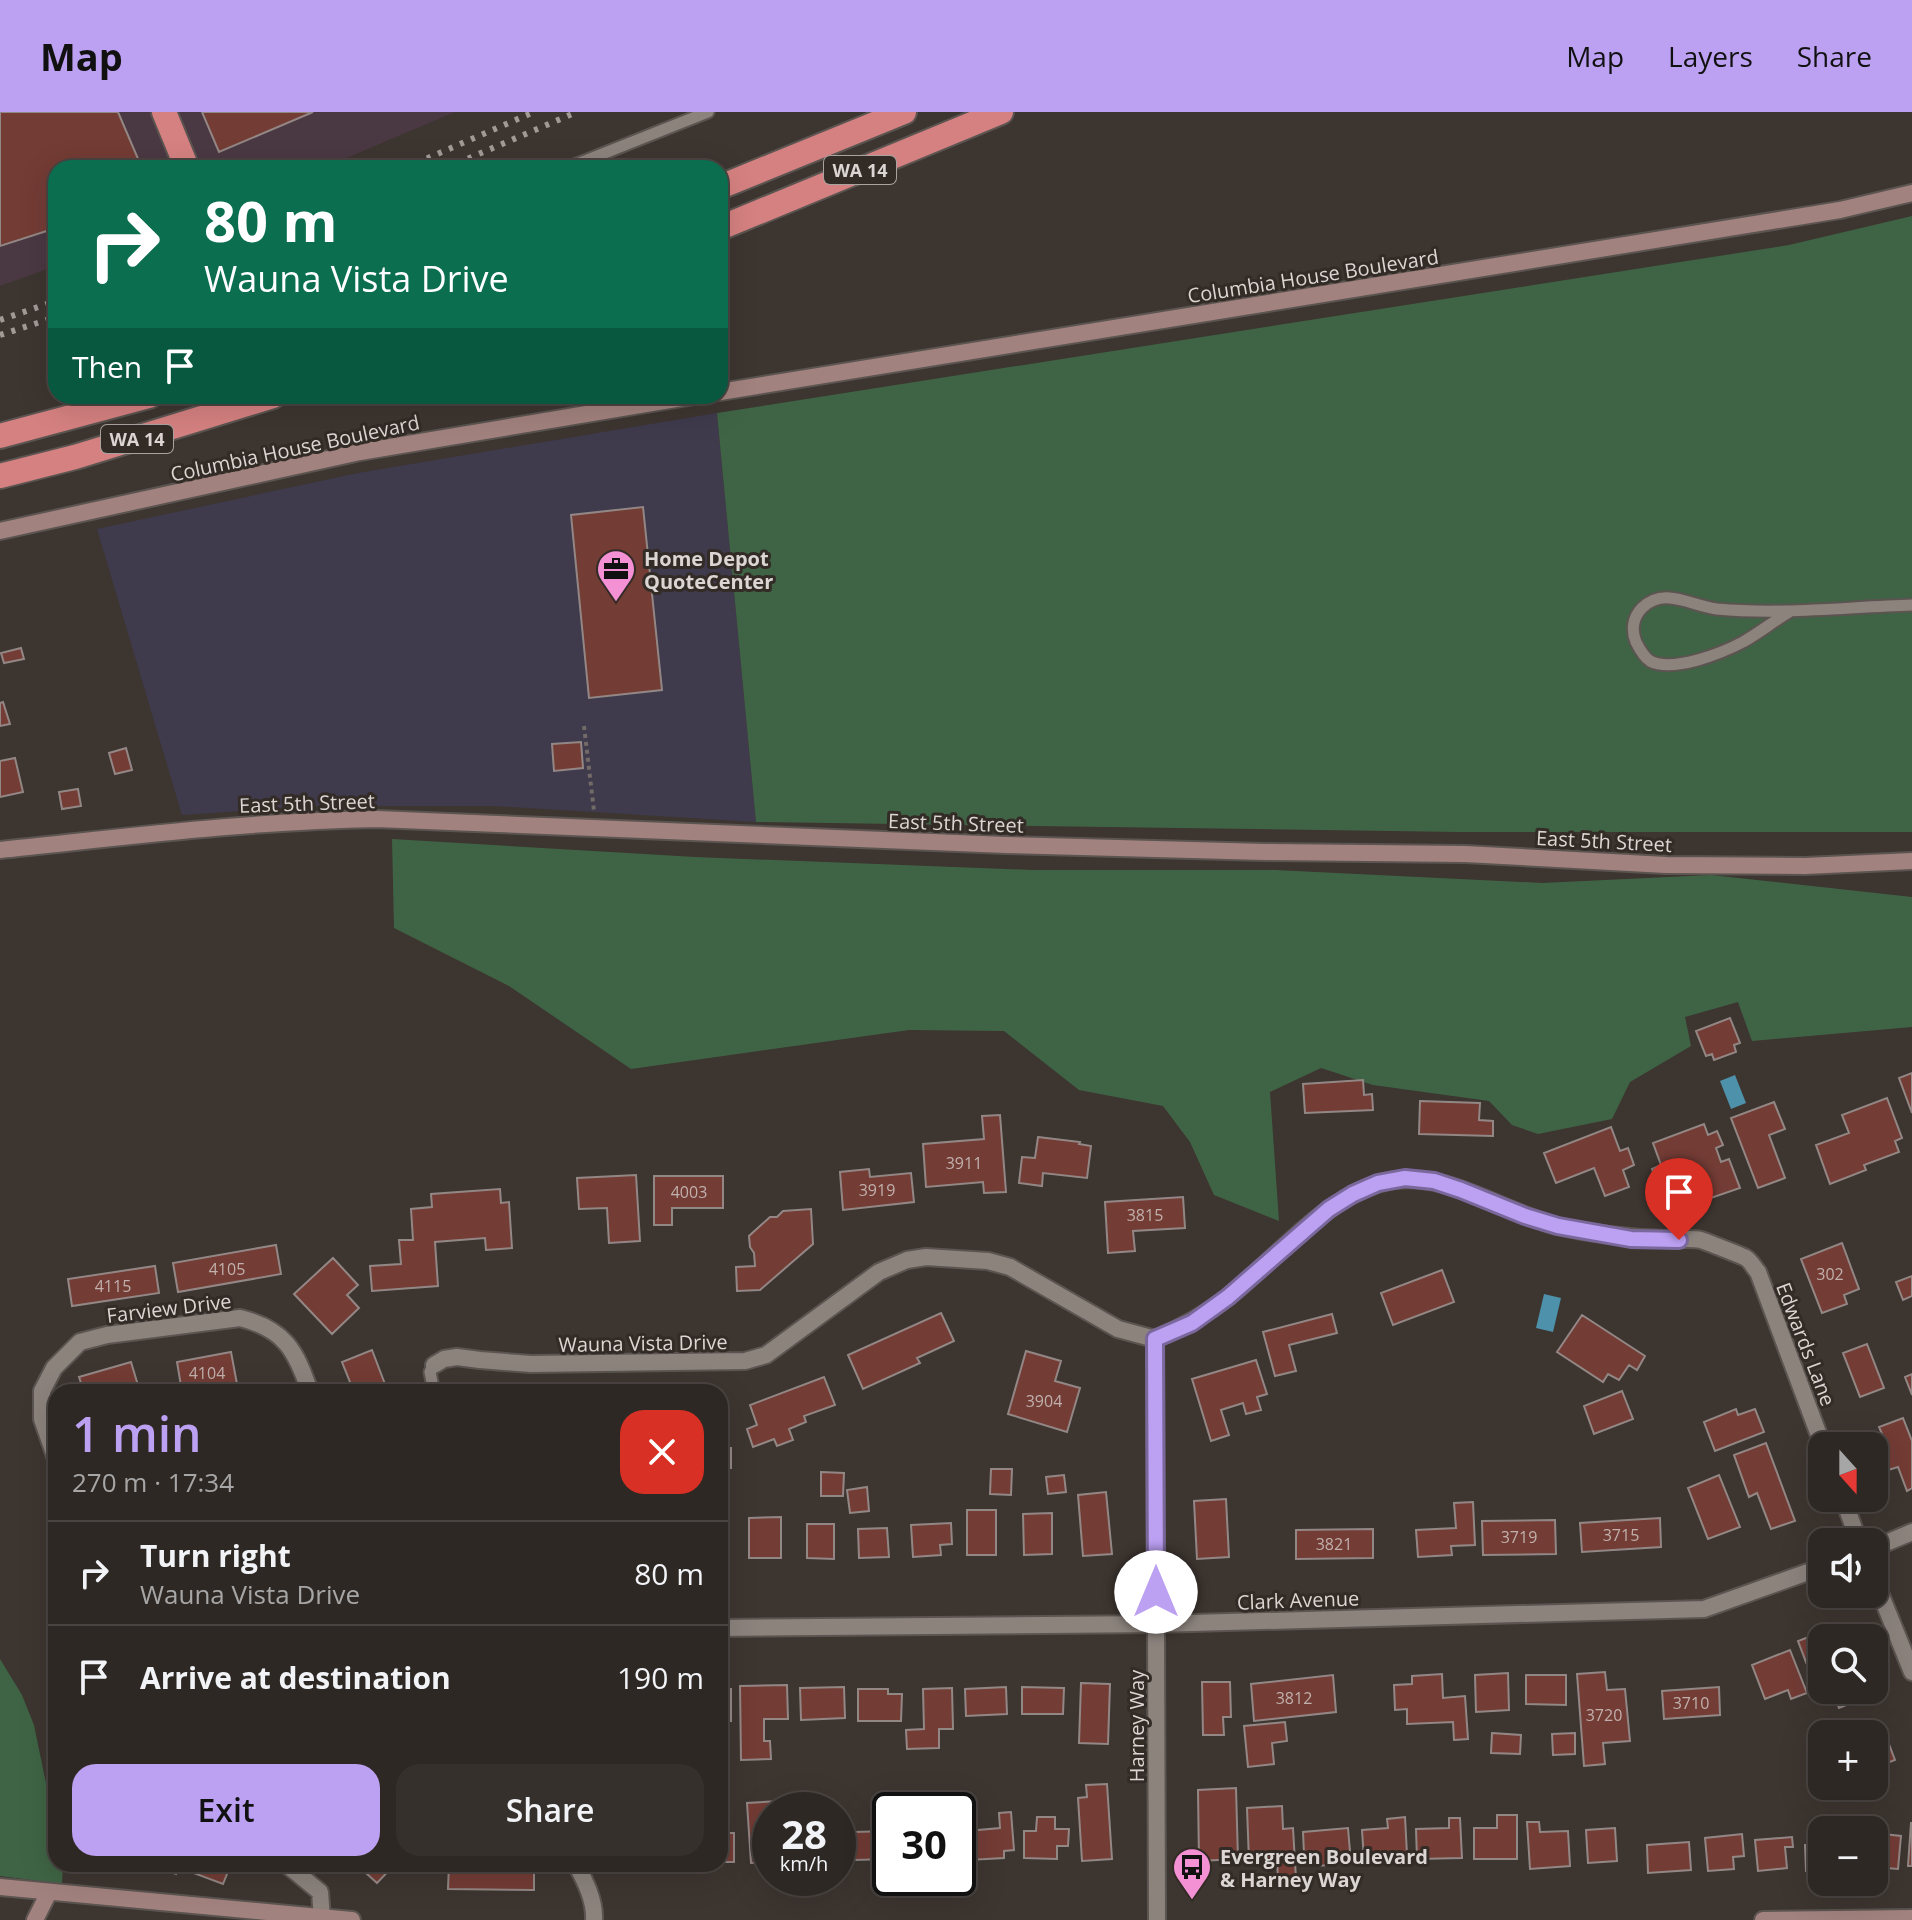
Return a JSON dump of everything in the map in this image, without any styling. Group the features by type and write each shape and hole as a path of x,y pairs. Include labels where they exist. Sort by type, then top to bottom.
{"highway":[{"path":"164,112 184,160"},
{"name":"WA 14","path":"728,184 904,112"},
{"name":"WA 14","path":"728,225 1001,112"},
{"name":"WA 14","path":"0,436 119,404"},
{"name":"WA 14","path":"0,476 75,457 247,404"}],"street":[{"name":"Columbia House Boulevard","path":"728,391 1840,210 1912,193"},
{"name":"Columbia House Boulevard","path":"0,531 360,452 646,404"},
{"name":"East 5th Street","path":"0,850 214,827 377,819 1006,845 1465,854 1666,865 1805,866 1912,861"},
{"name":"Edwards Lane","path":"1155,1339 1192,1323 1228,1297 1329,1209 1353,1194 1378,1183 1405,1178 1434,1181 1558,1226 1631,1239 1703,1240 1747,1259 1758,1272 1818,1432"},
{"name":"Wauna Vista Drive","path":"434,1365 457,1357 531,1364 745,1361 766,1355 783,1344 879,1272 907,1260 926,1257 988,1261 1010,1267 1118,1329 1155,1339"},
{"name":"Farview Drive","path":"48,1436 42,1419 42,1391 54,1368 80,1342 107,1335 240,1318 259,1323 278,1335 294,1352 307,1384"},
{"name":"Harney Way","path":"1155,1339 1157,1920"},
{"path":"1888,1542 1912,1532"},
{"name":"Clark Avenue","path":"728,1628 1156,1624 1704,1609 1808,1572"},
{"path":"1886,1608 1912,1672"},
{"path":"296,1872 320,1892 322,1918"},
{"path":"580,1872 589,1890 594,1920"},
{"path":"0,1887 352,1920"},
{"path":"35,1920 49,1892"},
{"path":"1763,1920 1912,1918"}],"lane":[{"path":"587,160 708,112"},
{"path":"1789,612 1743,642 1697,660 1666,666 1649,661 1634,637 1633,624 1640,610 1653,599 1669,597 1714,608 1789,612 1912,605"},
{"path":"432,1384 430,1372 434,1365"}],"path":[{"path":"584,726 592,795"}],"shaded area":[{"path":"0,112 455,112 342,160 48,160 48,269 0,286"},
{"path":"717,413 756,822 495,806 312,806 182,815 97,529 358,473"}],"green space":[{"path":"1912,216 1912,832 1460,832 756,822 717,413 1789,245"},
{"path":"392,839 695,857 1033,870 1275,870 1542,883 1711,875 1912,897 1912,1027 1752,1041 1738,1002 1685,1017 1691,1046 1630,1082 1612,1119 1538,1134 1512,1125 1489,1101 1373,1085 1321,1068 1270,1092 1279,1221 1214,1195 1190,1142 1163,1106 1079,1090 1004,1031 909,1030 631,1069 509,986 394,928"},
{"path":"0,1659 22,1695 34,1725 48,1793 48,1872 63,1872 62,1884 0,1876"}],"water":[{"path":"1735,1075 1746,1103 1731,1109 1720,1081"},
{"path":"1544,1294 1561,1298 1553,1332 1536,1328"}],"building":[{"path":"0,112 118,112 139,160 48,160 48,231 0,246"},
{"path":"202,112 313,112 219,152"},
{"name":"Home Depot QuoteCenter","path":"643,507 662,690 589,698 571,515"},
{"path":"21,648 24,659 4,663 1,653"},
{"path":"3,702 10,724 0,726 0,703"},
{"path":"581,742 583,768 554,771 552,744"},
{"path":"126,748 132,770 115,774 109,753"},
{"path":"15,758 23,792 0,797 0,761"},
{"path":"78,789 81,806 62,809 59,792"},
{"path":"1730,1018 1740,1043 1734,1045 1736,1052 1714,1060 1712,1054 1706,1056 1696,1031"},
{"path":"1912,1073 1912,1113 1899,1078"},
{"path":"1363,1080 1364,1095 1372,1094 1373,1110 1305,1113 1303,1084"},
{"path":"1887,1098 1902,1138 1895,1141 1899,1152 1864,1165 1866,1170 1830,1184 1816,1145 1849,1133 1842,1115"},
{"path":"1420,1101 1480,1103 1479,1120 1493,1121 1493,1136 1419,1134"},
{"path":"1774,1102 1785,1129 1769,1135 1785,1178 1758,1188 1731,1118"},
{"path":"1000,1115 1006,1192 984,1193 983,1182 926,1187 923,1144 984,1139 982,1116"},
{"path":"1704,1124 1708,1135 1717,1131 1723,1145 1716,1148 1721,1162 1729,1159 1740,1188 1708,1199 1699,1173 1687,1178 1695,1198 1670,1207 1666,1197 1663,1199 1652,1169 1661,1165 1653,1143"},
{"path":"1611,1127 1620,1151 1628,1148 1634,1165 1623,1170 1629,1187 1605,1196 1594,1168 1556,1183 1544,1153"},
{"path":"1038,1137 1091,1146 1087,1178 1043,1173 1042,1186 1019,1183 1022,1157 1035,1158"},
{"path":"869,1169 870,1177 911,1173 914,1202 843,1210 840,1172"},
{"path":"636,1175 640,1241 609,1243 607,1208 579,1209 577,1178"},
{"path":"654,1176 723,1176 723,1208 672,1208 672,1225 654,1225"},
{"path":"500,1189 501,1203 509,1202 512,1248 486,1250 485,1238 435,1242 438,1286 372,1291 370,1266 401,1264 399,1240 413,1240 411,1209 432,1207 431,1194"},
{"path":"1183,1197 1185,1228 1133,1231 1135,1251 1108,1253 1105,1202"},
{"path":"811,1209 813,1244 760,1290 737,1291 736,1267 755,1266 749,1236 770,1217 777,1217 783,1211"},
{"path":"1842,1243 1859,1289 1844,1295 1847,1304 1822,1313 1801,1259"},
{"path":"276,1245 281,1274 178,1292 173,1263"},
{"path":"333,1258 358,1285 347,1295 359,1308 332,1334 294,1294"},
{"path":"155,1266 159,1293 72,1306 68,1279"},
{"path":"1442,1270 1454,1302 1393,1325 1381,1293"},
{"path":"1912,1276 1912,1296 1903,1300 1896,1282"},
{"path":"941,1313 954,1341 917,1358 920,1363 863,1389 848,1355"},
{"path":"1332,1314 1337,1333 1289,1345 1296,1371 1275,1376 1263,1332"},
{"path":"1582,1315 1645,1356 1637,1370 1629,1365 1619,1380 1608,1374 1603,1382 1557,1352"},
{"path":"1867,1344 1884,1388 1860,1397 1843,1353"},
{"path":"372,1350 385,1384 351,1384 342,1362"},
{"path":"1026,1351 1061,1361 1055,1381 1080,1388 1067,1432 1008,1414"},
{"path":"231,1352 237,1384 181,1384 177,1362"},
{"path":"1256,1360 1267,1394 1257,1397 1261,1410 1246,1414 1243,1403 1221,1410 1229,1435 1211,1441 1192,1379"},
{"path":"131,1362 138,1384 81,1384 79,1377"},
{"path":"1912,1374 1912,1395 1905,1377"},
{"path":"824,1377 835,1405 804,1416 806,1422 789,1429 793,1440 777,1446 774,1439 753,1447 747,1429 757,1425 750,1405"},
{"path":"1622,1391 1633,1419 1594,1434 1584,1406"},
{"path":"1736,1409 1738,1415 1755,1409 1764,1432 1715,1451 1704,1422"},
{"path":"1903,1418 1912,1441 1912,1488 1907,1491 1898,1467 1888,1470 1888,1432 1881,1432 1879,1427"},
{"path":"1766,1443 1795,1521 1771,1529 1757,1493 1749,1497 1734,1455"},
{"path":"728,1448 731,1448 731,1468 728,1468"},
{"path":"991,1469 1012,1469 1011,1495 990,1494"},
{"path":"821,1472 844,1473 843,1496 821,1496"},
{"path":"1064,1475 1066,1492 1048,1494 1046,1477"},
{"path":"1719,1475 1740,1527 1708,1539 1688,1488"},
{"path":"867,1487 869,1511 850,1513 847,1490"},
{"path":"1106,1492 1112,1554 1083,1556 1078,1495"},
{"path":"1226,1499 1229,1557 1197,1559 1194,1501"},
{"path":"1473,1502 1475,1545 1451,1546 1452,1555 1418,1557 1416,1530 1456,1528 1454,1503"},
{"path":"967,1510 996,1510 996,1555 967,1555"},
{"path":"1052,1513 1052,1554 1024,1555 1023,1514"},
{"path":"781,1517 781,1558 749,1558 749,1518"},
{"path":"1660,1518 1661,1547 1582,1552 1580,1523"},
{"path":"1555,1520 1556,1554 1483,1555 1482,1521"},
{"path":"951,1523 952,1544 940,1545 941,1555 913,1557 911,1525"},
{"path":"807,1524 834,1524 834,1559 807,1558"},
{"path":"887,1528 889,1557 859,1558 858,1529"},
{"path":"1373,1529 1373,1558 1296,1559 1296,1530"},
{"path":"1808,1637 1808,1667 1798,1641"},
{"path":"1790,1650 1807,1693 1791,1699 1788,1690 1765,1699 1752,1665"},
{"path":"1605,1672 1607,1690 1625,1689 1630,1741 1603,1743 1605,1764 1584,1766 1577,1674"},
{"path":"1508,1673 1509,1710 1476,1712 1475,1675"},
{"path":"1442,1674 1443,1698 1465,1696 1468,1739 1454,1740 1453,1722 1407,1724 1407,1709 1395,1710 1394,1685 1412,1684 1412,1676"},
{"path":"1333,1675 1336,1712 1254,1721 1251,1684"},
{"path":"1526,1675 1566,1675 1566,1705 1526,1704"},
{"path":"1202,1682 1230,1682 1231,1717 1223,1717 1224,1735 1203,1735"},
{"path":"1081,1683 1110,1684 1108,1744 1079,1743"},
{"path":"787,1685 788,1719 764,1719 764,1741 770,1741 771,1759 741,1760 740,1686"},
{"path":"844,1687 845,1718 801,1720 800,1688"},
{"path":"1006,1687 1007,1714 966,1716 965,1689"},
{"path":"1022,1687 1064,1688 1063,1714 1022,1714"},
{"path":"1719,1687 1720,1715 1664,1719 1662,1691"},
{"path":"952,1688 953,1729 939,1729 939,1748 907,1749 906,1730 924,1729 923,1689"},
{"path":"728,1689 731,1689 731,1721 728,1721"},
{"path":"858,1689 888,1689 888,1694 902,1694 901,1721 858,1721"},
{"path":"1285,1722 1287,1741 1272,1743 1274,1764 1248,1767 1244,1726"},
{"path":"1492,1733 1521,1735 1520,1754 1491,1753"},
{"path":"1575,1733 1575,1754 1553,1755 1552,1734"},
{"path":"1888,1742 1895,1760 1888,1763"},
{"path":"1107,1784 1112,1859 1082,1861 1078,1798 1087,1797 1086,1785"},
{"path":"1236,1788 1238,1859 1199,1861 1198,1790"},
{"path":"747,1803 752,1803 752,1863 751,1863"},
{"path":"1282,1806 1283,1829 1293,1828 1296,1879 1278,1880 1277,1859 1249,1861 1247,1808"},
{"path":"1011,1812 1014,1850 1004,1851 1004,1858 976,1860 976,1830 1000,1828 999,1813"},
{"path":"1497,1815 1517,1815 1517,1859 1474,1859 1474,1828 1497,1828"},
{"path":"1037,1817 1055,1817 1055,1829 1069,1829 1068,1846 1057,1846 1057,1859 1024,1858 1024,1831 1036,1831"},
{"path":"1405,1817 1407,1854 1397,1855 1397,1858 1364,1860 1362,1830 1388,1828 1387,1819"},
{"path":"1449,1818 1460,1818 1462,1858 1417,1859 1416,1829 1449,1828"},
{"path":"1527,1822 1539,1822 1540,1832 1568,1831 1570,1866 1530,1869"},
{"path":"1911,1823 1912,1866 1908,1866"},
{"path":"1348,1828 1351,1863 1318,1866 1317,1853 1304,1854 1303,1832"},
{"path":"1615,1828 1617,1861 1588,1863 1586,1830"},
{"path":"856,1832 872,1832 872,1860 856,1860"},
{"path":"728,1833 734,1833 734,1862 728,1862"},
{"path":"1742,1834 1744,1856 1733,1857 1734,1869 1708,1871 1705,1838"},
{"path":"1888,1835 1901,1836 1898,1869 1888,1868"},
{"path":"1792,1837 1793,1847 1785,1847 1787,1868 1758,1871 1755,1840"},
{"path":"1689,1842 1691,1870 1648,1873 1647,1845"},
{"path":"1805,1845 1808,1845 1808,1871"},
{"path":"191,1872 228,1872 223,1884"},
{"path":"365,1872 387,1872 377,1883"},
{"path":"449,1872 534,1872 534,1890 448,1889"}],"railway":[{"path":"423,160 534,112"},
{"path":"465,160 577,112"},
{"path":"0,320 48,304"},
{"path":"0,335 48,320"}],"place":[{"name":"Home Depot QuoteCenter","path":"616,603"},
{"name":"Evergreen Boulevard & Harney Way","path":"1192,1901"}],"route":[{"path":"1156,1592 1155,1339 1192,1323 1228,1297 1329,1209 1378,1183 1405,1178 1434,1181 1558,1226 1631,1239 1679,1240"}]}
